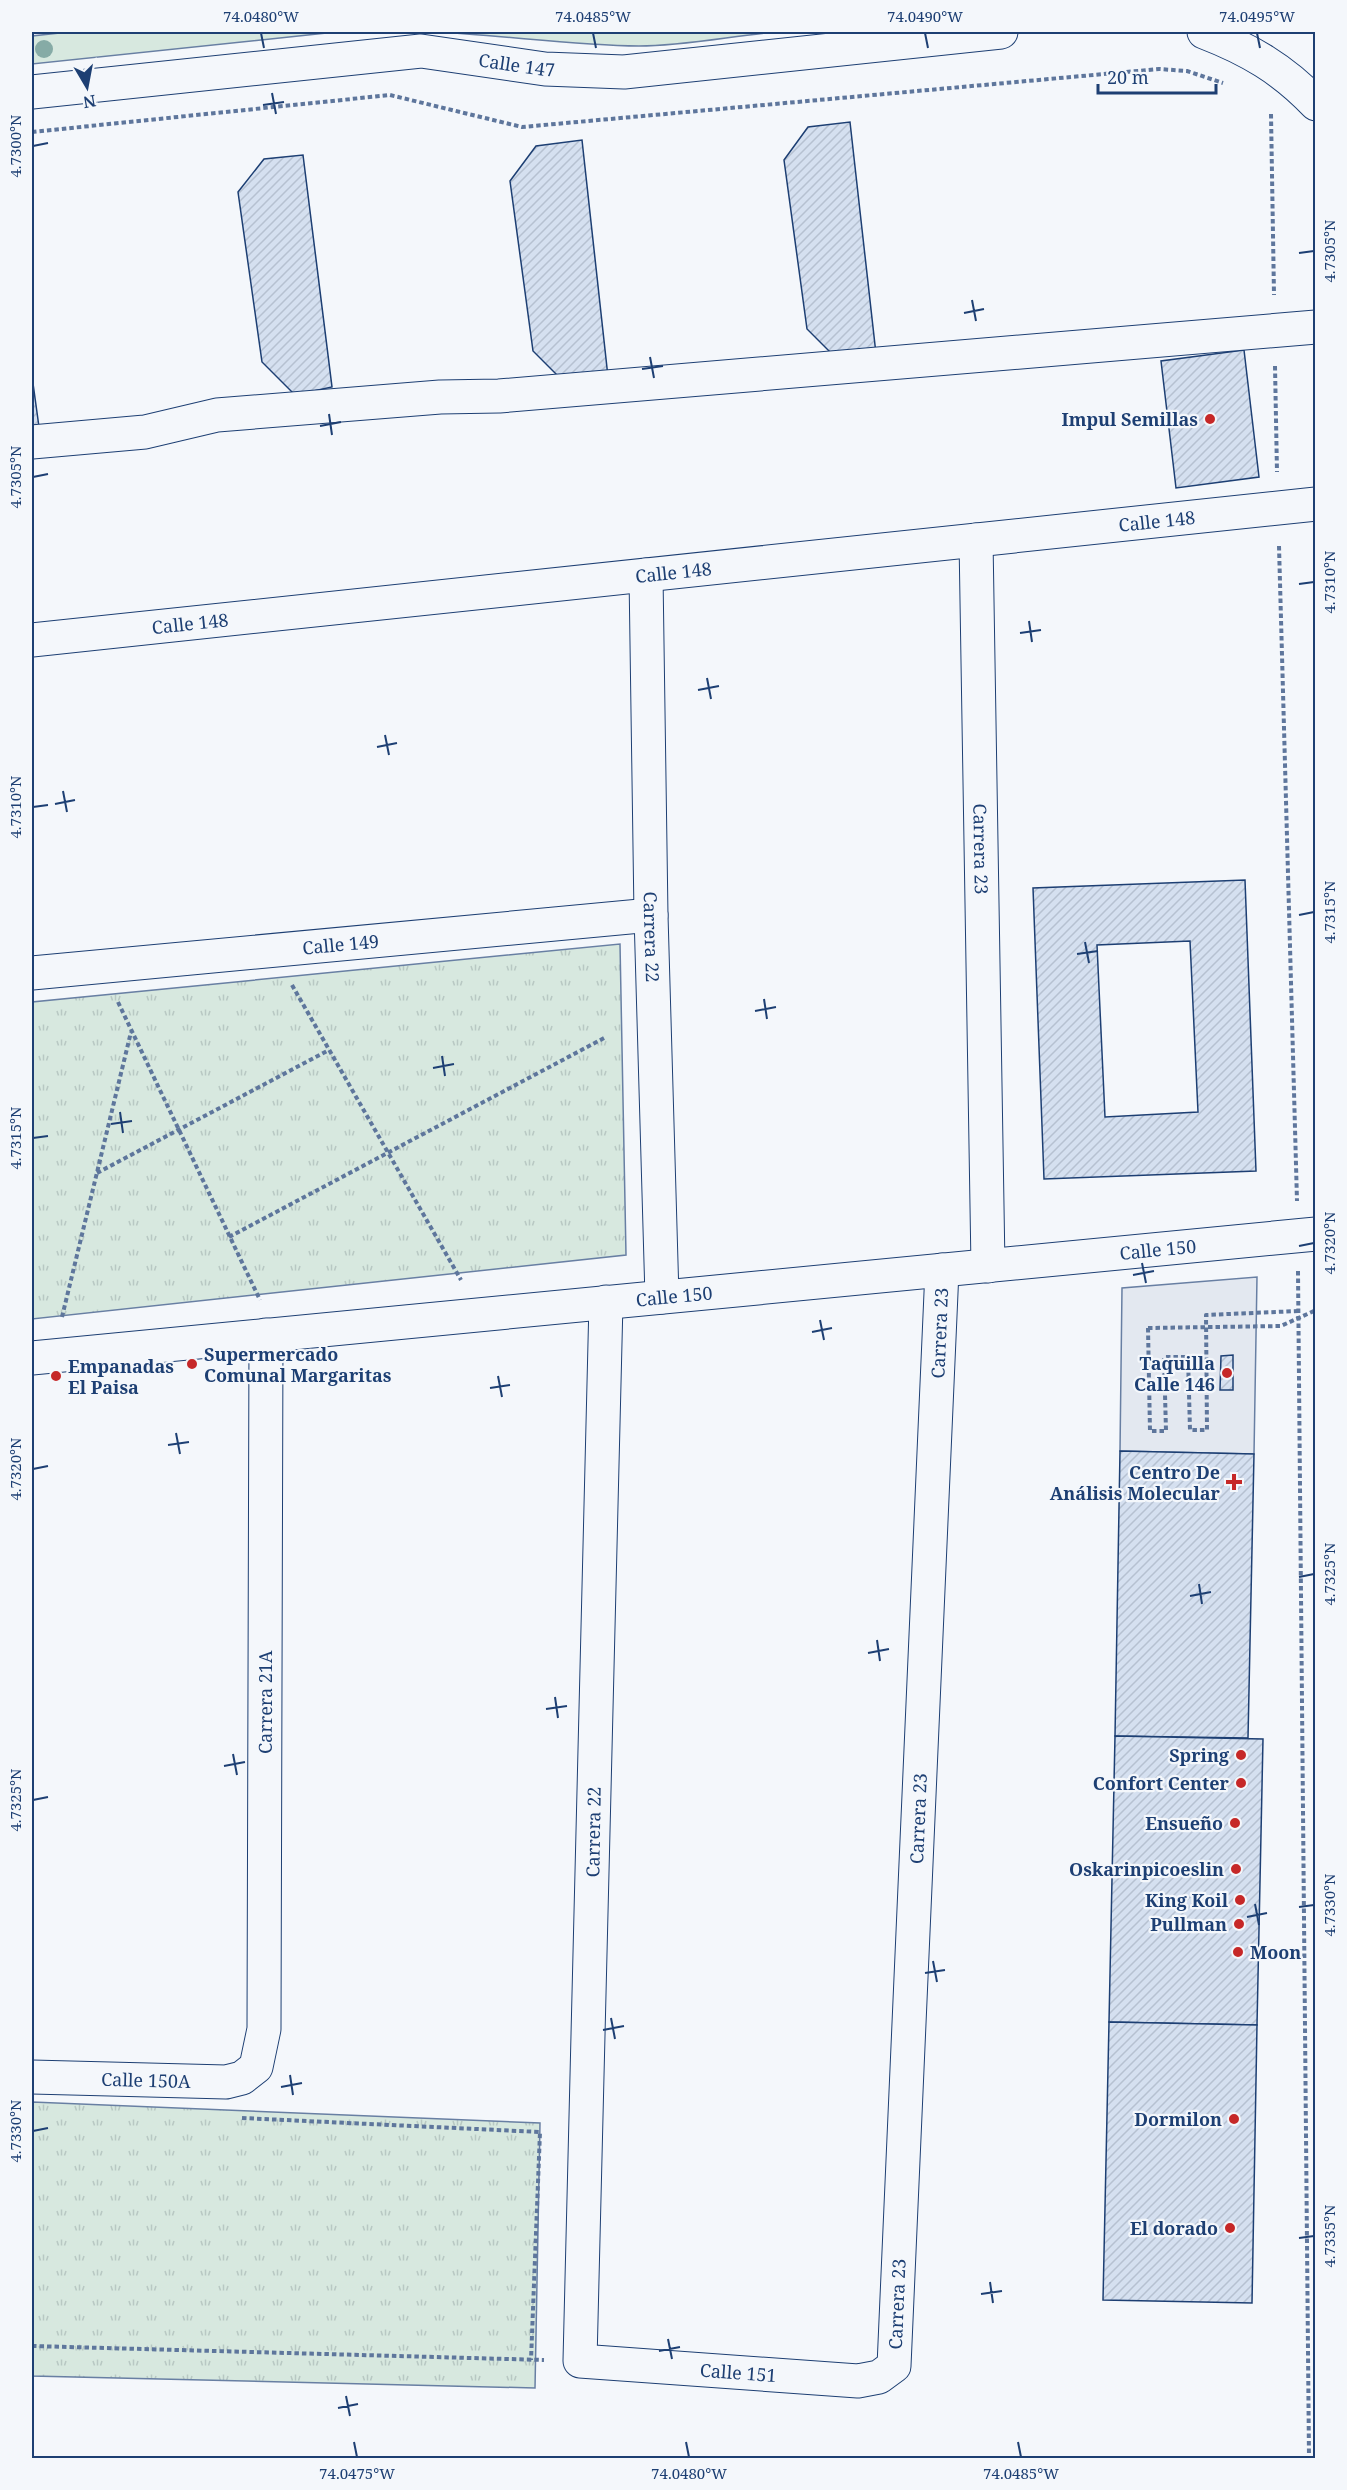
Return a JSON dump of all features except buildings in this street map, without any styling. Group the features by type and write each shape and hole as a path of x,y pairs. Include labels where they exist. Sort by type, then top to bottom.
{"street":[{"name":"Calle 147","path":"32,92 421,51 545,69 624,72 1001,32"},
{"path":"1204,32 1238,45 1272,64 1316,104"},
{"path":"32,442 145,432 217,415 440,397 511,395 1316,327"},
{"name":"Calle 148","path":"32,640 1316,504"},
{"name":"Carrera 23","path":"976,540 988,1266"},
{"name":"Carrera 22","path":"646,575 651,915 662,1297"},
{"name":"Calle 149","path":"32,974 651,915"},
{"name":"Calle 150","path":"32,1358 1307,1235"},
{"name":"Carrera 23","path":"894,2366 942,1270"},
{"name":"Carrera 22","path":"580,2361 606,1302"},
{"name":"Carrera 21A","path":"256,2067 264,2029 266,1335"},
{"name":"Calle 150A","path":"32,2077 226,2082 242,2078 256,2067"},
{"name":"Calle 151","path":"580,2361 858,2381 879,2377 894,2366"}],"path":[{"path":"32,132 390,95 522,127 1158,69 1187,71 1228,85"},
{"path":"1271,110 1278,508 1307,1235 1298,1311 1309,2458"},
{"path":"291,984 462,1281"},
{"path":"118,1002 260,1301"},
{"path":"62,1317 131,1031"},
{"path":"229,1237 606,1037"},
{"path":"97,1173 329,1050"},
{"path":"1298,1311 1206,1315 1206,1326 1206,1338 1206,1349 1207,1430 1190,1430 1188,1357 1164,1357 1166,1431 1150,1431 1148,1328 1203,1327 1214,1327 1226,1327 1237,1326 1281,1326 1316,1310"},
{"path":"238,2118 540,2133 531,2360"},
{"path":"32,2346 580,2361"}],"green space":[{"path":"69,32 336,32 32,64 32,36"},
{"path":"434,32 775,32 690,43 639,46"},
{"path":"620,944 626,1255 32,1319 32,1002"},
{"path":"32,2102 540,2123 535,2388 32,2376"}],"shaded area":[{"path":"1257,1277 1254,1454 1120,1451 1122,1288"}],"place":[{"name":"Impul Semillas","path":"1210,419"},
{"name":"Supermercado Comunal Margaritas","path":"192,1364"},
{"name":"Taquilla Calle 146","path":"1227,1373"},
{"name":"Empanadas El Paisa","path":"56,1376"},
{"name":"Centro De Análisis Molecular","path":"1234,1482"},
{"name":"Spring","path":"1241,1755"},
{"name":"Confort Center","path":"1241,1783"},
{"name":"Ensueño","path":"1235,1823"},
{"name":"Oskarinpicoeslin","path":"1236,1869"},
{"name":"King Koil","path":"1240,1900"},
{"name":"Pullman","path":"1239,1924"},
{"name":"Moon","path":"1238,1952"},
{"name":"Dormilon","path":"1234,2119"},
{"name":"El dorado","path":"1230,2228"}]}
